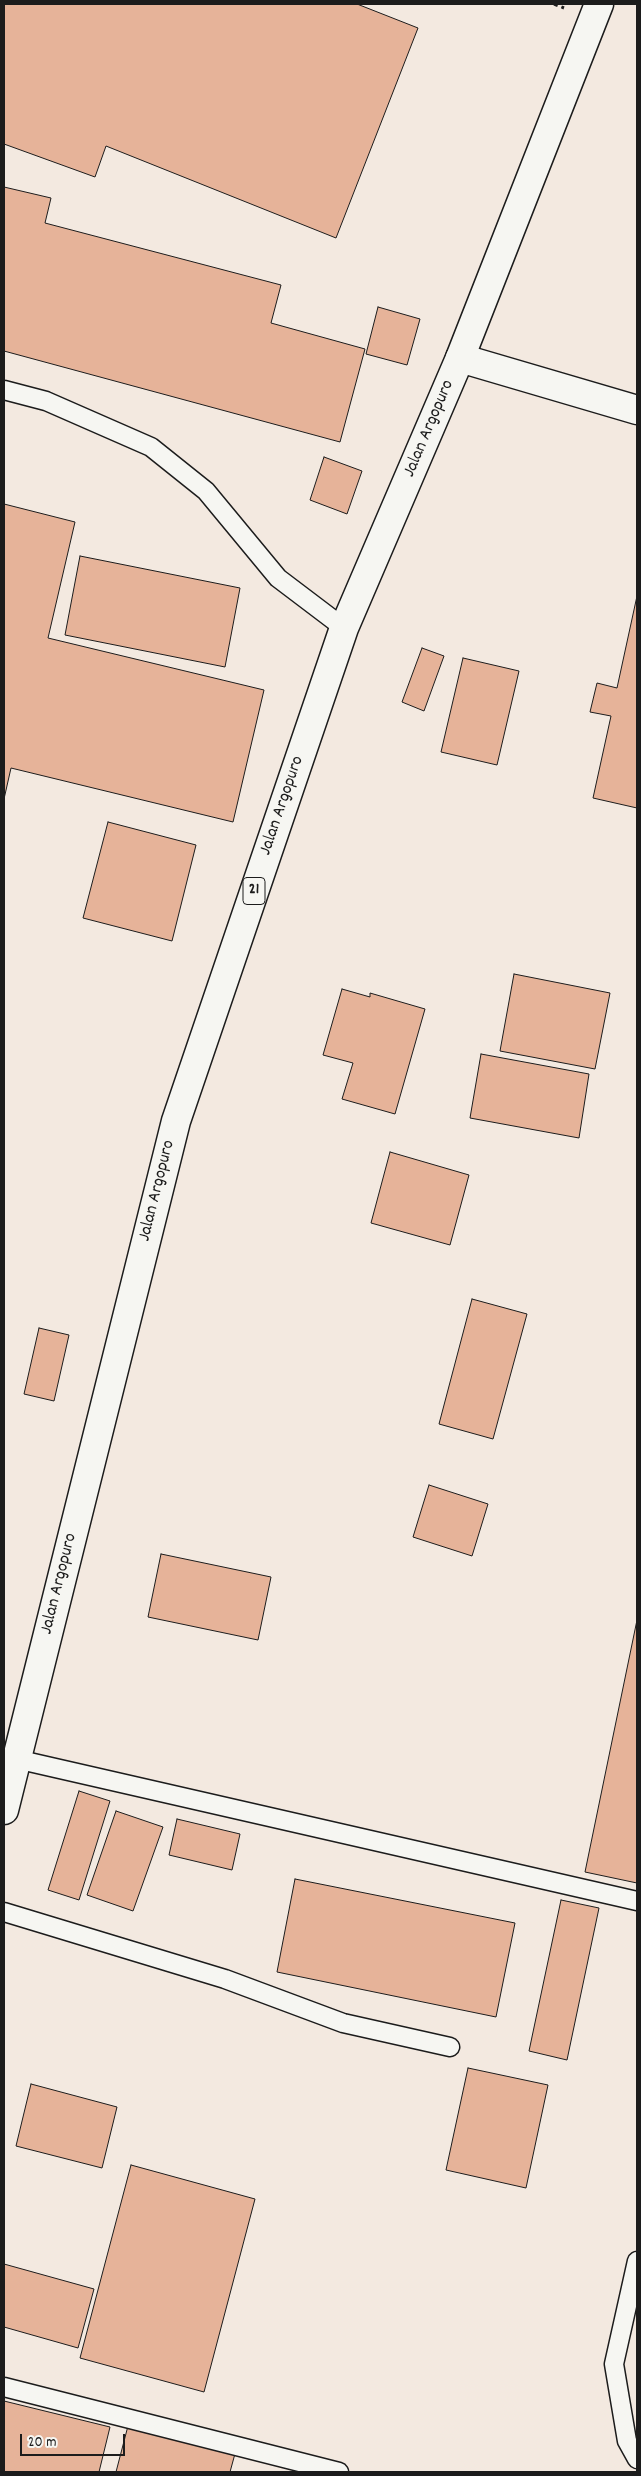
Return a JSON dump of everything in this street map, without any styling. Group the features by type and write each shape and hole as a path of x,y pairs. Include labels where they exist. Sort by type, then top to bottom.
{"main road":[{"name":"Jalan Argopuro","path":"4,1810 176,1121 344,628 460,358 599,4"},
{"path":"460,358 637,410"}],"lane":[{"path":"4,390 46,401 151,447 206,491 278,578 344,628"},
{"path":"16,1759 637,1901"},
{"path":"4,1912 225,1979 343,2023 450,2047"},
{"path":"637,2261 614,2364 627,2440 637,2459"},
{"path":"4,2387 339,2472"}],"building":[{"path":"4,4 357,4 418,28 336,238 106,146 95,177 4,144"},
{"path":"4,187 51,198 45,223 281,285 271,323 365,349 340,442 4,351"},
{"path":"378,307 420,319 407,365 366,354"},
{"path":"324,457 362,471 347,514 310,500"},
{"path":"4,504 75,522 48,638 264,690 233,822 11,768 4,799"},
{"path":"80,556 240,588 225,667 65,635"},
{"path":"637,596 637,808 593,798 611,716 590,712 597,683 617,688"},
{"path":"422,648 444,656 424,711 402,702"},
{"path":"463,658 519,671 497,765 441,752"},
{"path":"108,822 196,845 172,941 83,918"},
{"path":"514,974 610,993 595,1069 500,1051"},
{"path":"342,989 370,997 370,993 425,1009 395,1114 342,1099 353,1063 323,1055"},
{"path":"481,1054 589,1074 579,1138 470,1118"},
{"path":"390,1152 469,1175 450,1245 371,1223"},
{"path":"472,1299 527,1314 493,1439 439,1424"},
{"path":"39,1328 69,1335 54,1401 24,1394"},
{"path":"429,1485 488,1504 472,1556 413,1537"},
{"path":"161,1554 271,1577 258,1640 148,1617"},
{"path":"637,1620 637,1883 585,1872"},
{"path":"79,1791 110,1801 79,1900 48,1890"},
{"path":"116,1811 163,1827 133,1911 87,1895"},
{"path":"177,1819 240,1834 232,1870 169,1855"},
{"path":"295,1879 515,1923 496,2017 277,1972"},
{"path":"561,1900 599,1908 567,2060 529,2051"},
{"path":"468,2068 548,2085 526,2188 446,2170"},
{"path":"31,2084 117,2107 102,2168 16,2146"},
{"path":"131,2165 255,2199 204,2392 80,2358"},
{"path":"4,2264 94,2289 78,2348 4,2327"},
{"path":"4,2401 110,2427 99,2472 4,2472"},
{"path":"129,2422 236,2450 230,2472 116,2472"}]}
